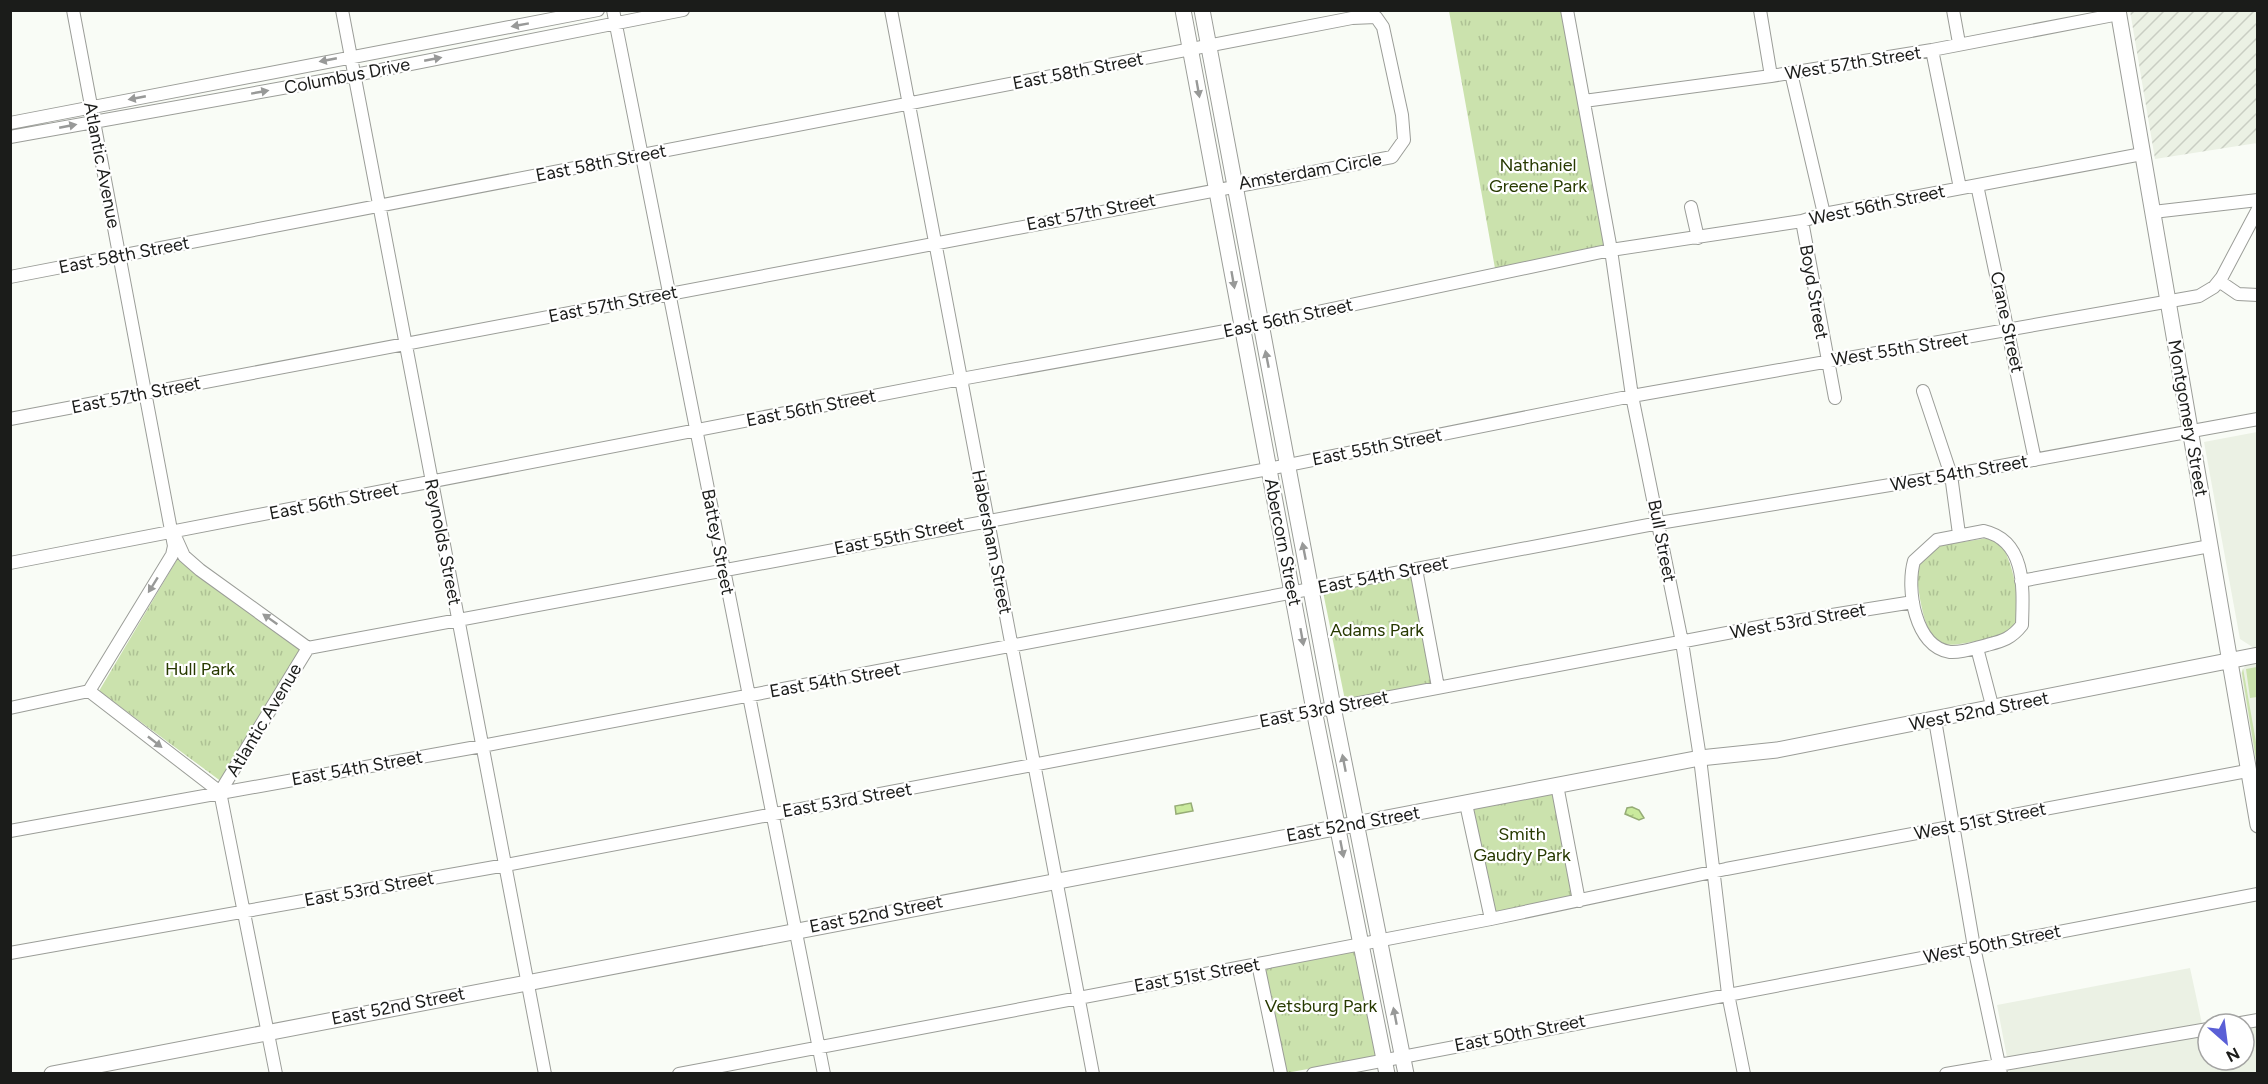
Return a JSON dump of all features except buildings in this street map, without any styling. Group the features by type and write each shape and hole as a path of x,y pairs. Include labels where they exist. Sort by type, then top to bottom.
{"main road":[{"name":"Abercorn Street","path":"1183,10 1268,469 1294,592 1314,710 1385,1066"},
{"name":"Abercorn Street","path":"1202,10 1333,707 1406,1074"},
{"name":"Montgomery Street","path":"2119,12 2258,825"},
{"name":"West 52nd Street","path":"1700,758 1777,750 2258,655"},
{"name":"East 52nd Street","path":"52,1074 267,1030 1700,758"}],"street":[{"name":"Atlantic Avenue","path":"73,10 173,532 172,555 89,691 220,792 276,1074"},
{"name":"Reynolds Street","path":"342,10 545,1074"},
{"name":"Columbus Drive","path":"10,123 598,10"},
{"name":"Columbus Drive","path":"10,137 355,75 614,17 683,10"},
{"name":"Habersham Street","path":"891,10 1093,1074"},
{"name":"Bull Street","path":"1568,10 1611,250 1632,396 1682,642 1700,758 1728,994 1744,1074"},
{"path":"1760,10 1771,76"},
{"path":"1953,10 1959,43"},
{"name":"West 57th Street","path":"1584,101 1771,76 1932,50 2119,12"},
{"name":"Battey Street","path":"614,17 824,1074"},
{"name":"Amsterdam Circle","path":"1191,49 1352,18 1376,17 1386,34 1386,47 1402,115 1404,140 1392,157 1216,189"},
{"name":"East 58th Street","path":"10,277 378,204 1191,49"},
{"path":"1932,50 1960,188"},
{"path":"1791,73 1824,214"},
{"name":"West 56th Street","path":"1611,250 1802,221 1824,214 2142,154"},
{"name":"Crane Street","path":"1977,185 2035,460"},
{"name":"East 57th Street","path":"10,419 1216,189"},
{"path":"2153,212 2258,200"},
{"path":"1691,207 1698,237"},
{"path":"2258,208 2219,280 2238,294 2258,295"},
{"name":"Boyd Street","path":"1802,221 1835,398"},
{"name":"East 56th Street","path":"10,563 961,379 1242,328 1611,250"},
{"name":"West 55th Street","path":"1632,396 2199,296 2207,293 2219,280"},
{"path":"1923,391 1951,475 1959,534"},
{"name":"East 55th Street","path":"308,648 459,622 987,519 1268,469 1632,396"},
{"name":"West 54th Street","path":"1659,523 1951,475 2258,418"},
{"name":"East 54th Street","path":"10,831 482,747 1659,523"},
{"path":"1984,531 2007,541 2015,556 2021,581 2022,625 2005,641 1949,652 1932,644 1926,637 1913,602 1912,568 1918,554 1937,540 1984,531"},
{"name":"Atlantic Avenue","path":"173,532 184,556 308,648 220,792"},
{"path":"2021,581 2210,546"},
{"path":"1416,569 1438,687"},
{"name":"West 53rd Street","path":"1682,642 1769,625 1913,602"},
{"name":"East 53rd Street","path":"10,953 506,865 1682,642"},
{"path":"1977,648 1993,709"},
{"path":"10,708 89,691"},
{"path":"1935,720 1974,947 2000,1069"},
{"name":"West 51st Street","path":"1714,871 1954,826 2251,776"},
{"path":"1557,785 1580,901"},
{"path":"1466,804 1491,919"},
{"name":"East 51st Street","path":"679,1074 1491,919 1714,871"},
{"name":"West 50th Street","path":"1728,994 2258,894"},
{"path":"1258,964 1281,1074"},
{"name":"East 50th Street","path":"1313,1074 1385,1066 1402,1055 1728,994"},
{"path":"1946,1074 2000,1069 2196,1031"}],"shaded area":[{"path":"2130,11 2257,11 2257,143 2155,159"},
{"path":"2257,432 2258,647 2254,648 2240,639 2204,442"},
{"path":"2257,663 2257,769 2241,673 2245,666"},
{"path":"2190,968 2199,1012 2196,1012 2196,1072 2256,1072 2257,1023 2257,1073 2010,1073 1997,1005"}],"green space":[{"name":"Nathaniel Greene Park","path":"1449,11 1567,11 1611,250 1496,274"},
{"path":"1988,538 1999,540 2009,560 2016,591 2018,623 2002,635 1991,639 1955,645 1939,642 1928,629 1919,594 1916,563 1937,546"},
{"name":"Hull Park","path":"178,558 301,648 222,782 99,691"},
{"name":"Adams Park","path":"1414,573 1434,684 1345,700 1323,592"},
{"path":"2257,667 2257,697 2250,698 2246,669"},
{"path":"2243,668 2257,748 2257,766 2242,673"},
{"name":"Smith Gaudry Park","path":"1557,785 1579,901 1491,919 1466,804"},
{"name":"Vetsburg Park","path":"1358,949 1379,1056 1286,1073 1264,969"}],"water":[{"path":"1191,803 1193,811 1176,814 1175,806"},
{"path":"1632,807 1639,810 1644,818 1639,820 1625,814 1627,808"}]}
